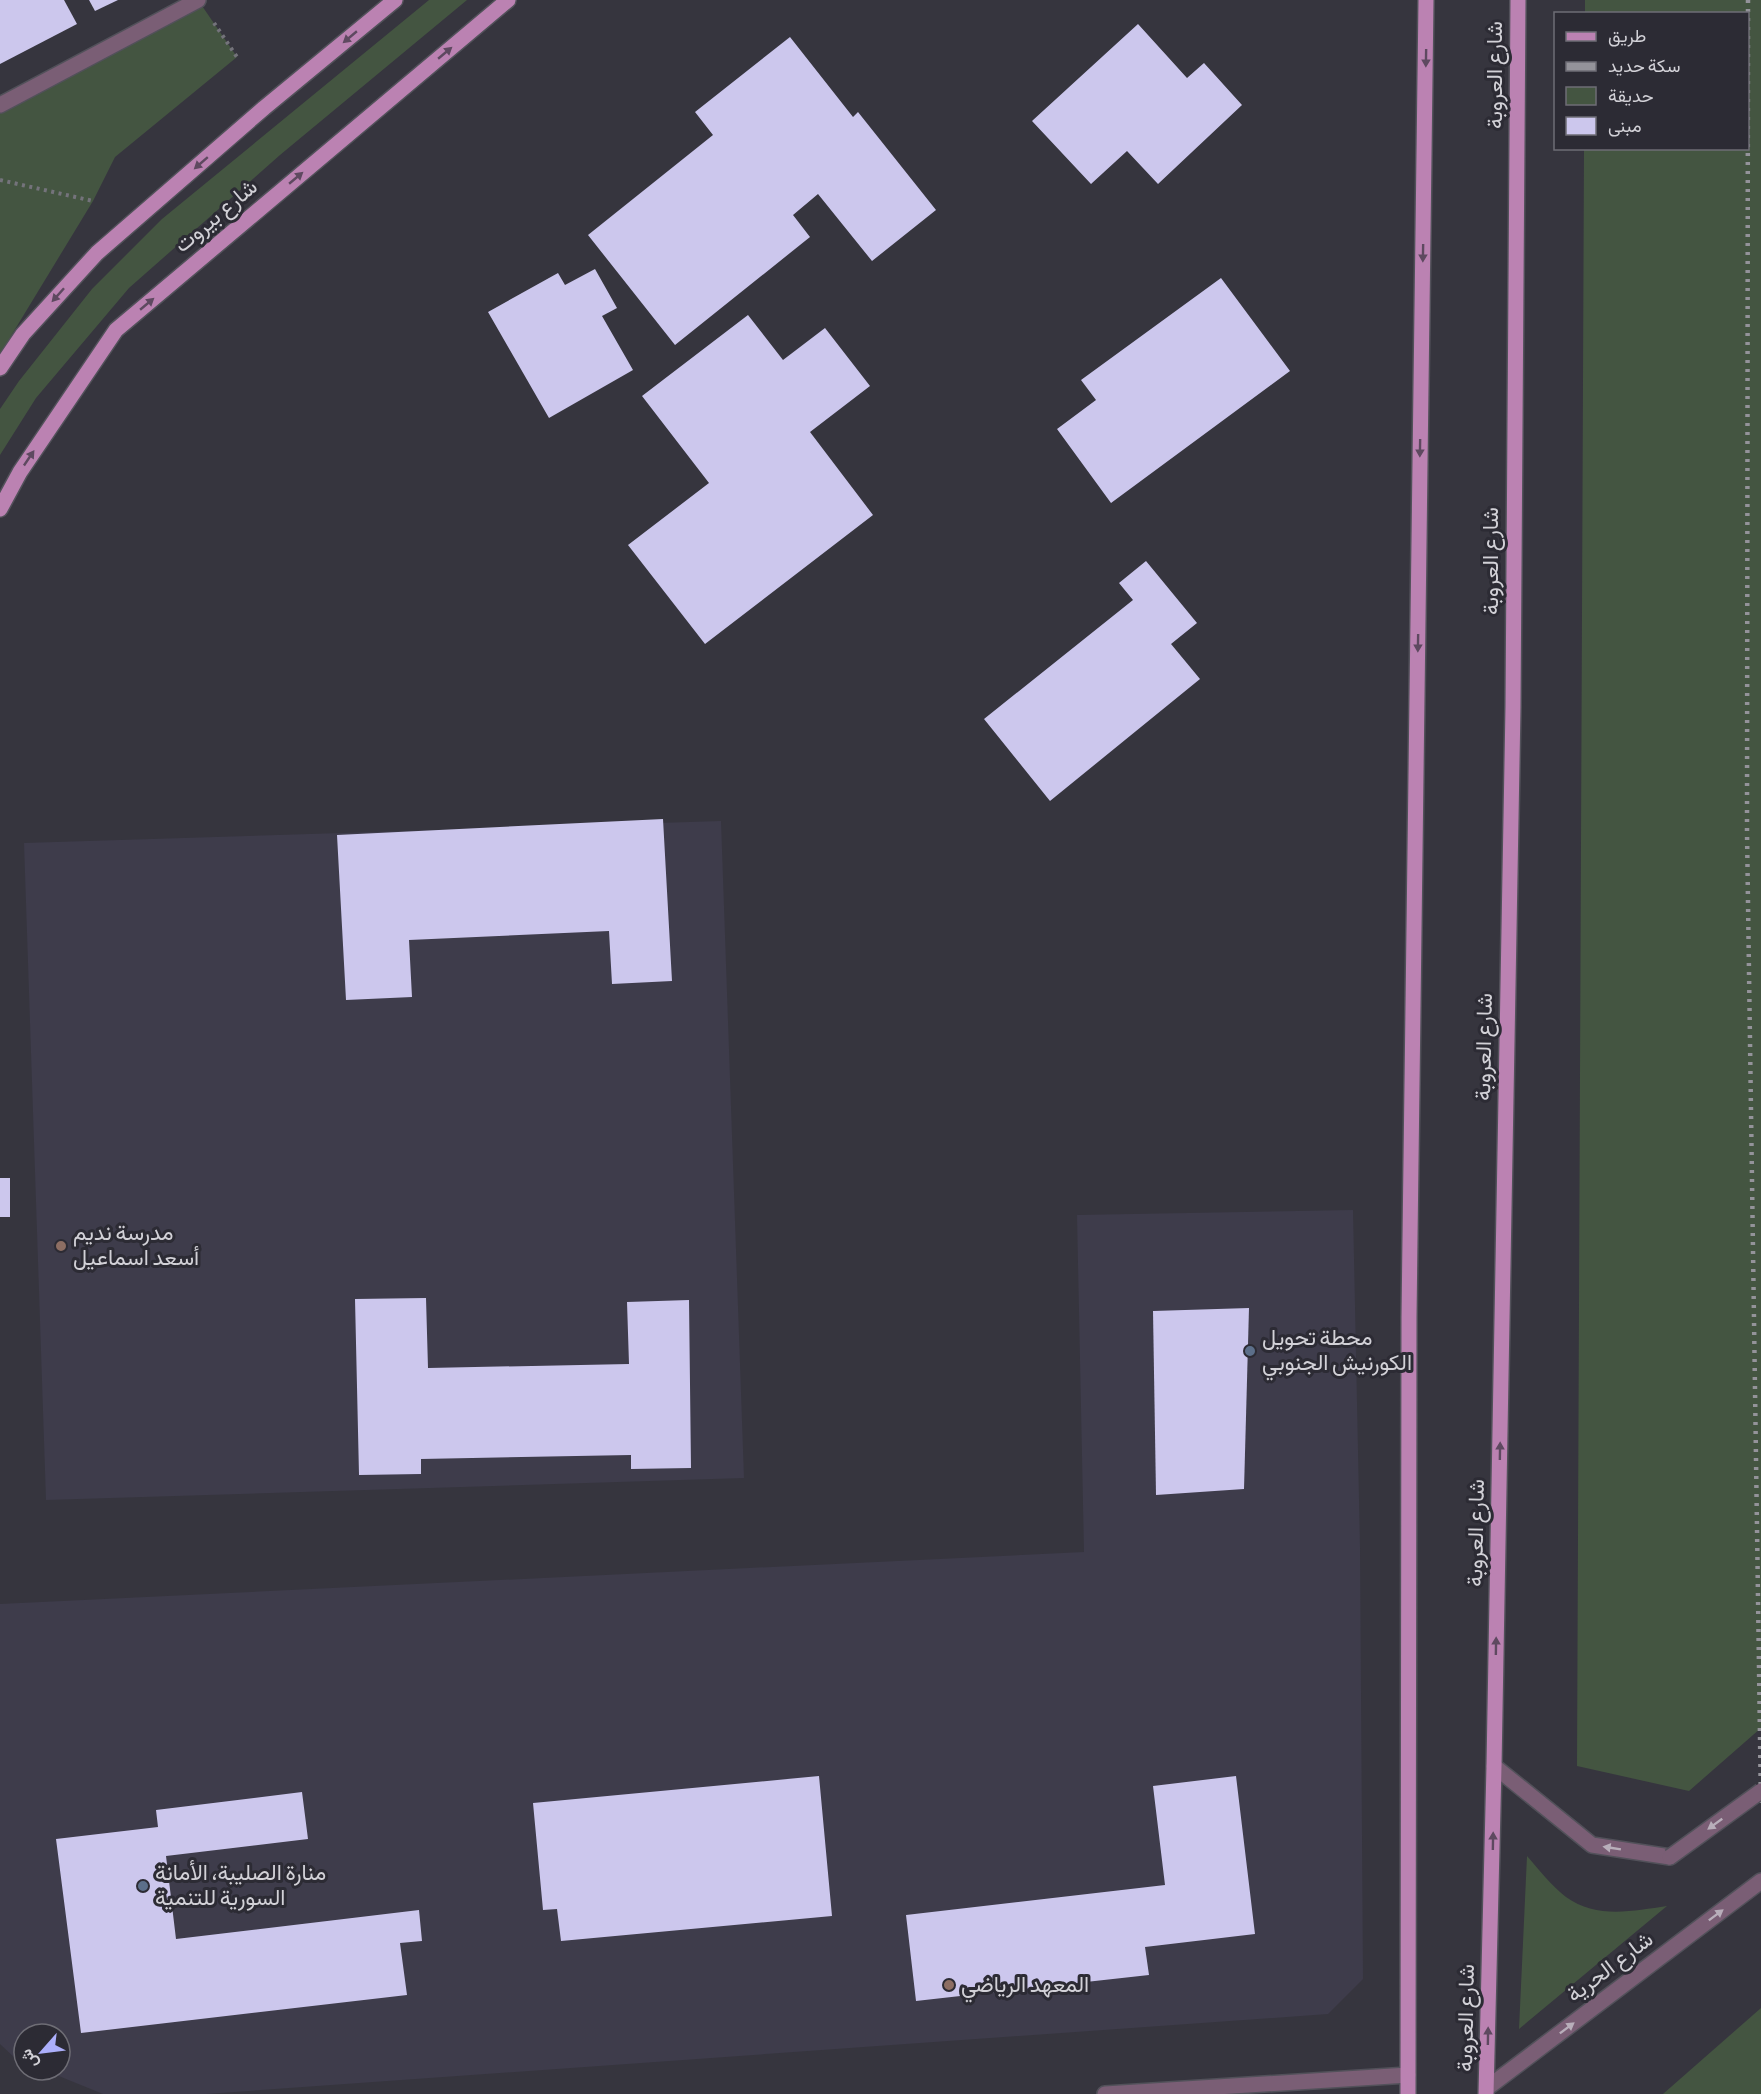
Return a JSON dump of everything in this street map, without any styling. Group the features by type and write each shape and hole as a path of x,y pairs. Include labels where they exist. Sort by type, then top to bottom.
{"main road":[{"path":"0,368 23,334 97,253 264,108 395,0"},
{"name":"شارع بيروت","path":"0,509 20,472 116,330 508,0"},
{"path":"1408,2094 1409,1317 1426,0"},
{"name":"شارع العروبة","path":"1487,2091 1513,707 1518,0"}],"street":[{"path":"0,105 198,0"},
{"path":"1494,1766 1592,1845 1670,1857 1761,1791"},
{"name":"شارع الحرية","path":"1487,2091 1761,1881"},
{"path":"1105,2094 1408,2076"}],"path":[{"path":"198,0 237,57"},
{"path":"0,180 93,201"}],"shaded area":[{"path":"721,821 744,1478 46,1500 24,843"},
{"path":"1353,1210 1360,1547 1363,1979 1328,2014 206,2094 103,2094 72,2081 72,2022 12,2022 12,2055 0,2044 0,1604 1084,1552 1077,1215"}],"green space":[{"path":"198,0 237,57 115,157 93,201 0,354 0,105"},
{"path":"429,0 467,0 280,155 129,288 36,398 0,455 0,409 19,381 92,289 162,219"},
{"path":"1585,0 1761,0 1761,1728 1689,1791 1577,1766 1584,150 1749,150 1749,12 1585,12"},
{"path":"1527,1856 1561,1893 1578,1904 1615,1912 1667,1906 1519,2029"},
{"path":"1761,2008 1761,2094 1663,2094"}],"building":[{"path":"0,0 64,0 77,24 0,64"},
{"path":"89,0 118,0 95,11"},
{"path":"1138,24 1187,78 1204,63 1242,105 1158,184 1127,151 1091,184 1032,121"},
{"path":"790,37 853,117 858,112 936,210 872,261 818,194 793,215 810,237 675,345 588,235 713,135 695,112"},
{"path":"595,269 617,308 602,316 633,370 549,418 488,312 558,273 565,285"},
{"path":"1221,278 1290,371 1111,503 1057,429 1096,400 1081,380"},
{"path":"748,315 783,360 825,328 870,386 810,432 873,515 705,644 628,545 709,483 642,396"},
{"path":"1146,561 1197,623 1171,644 1200,679 1050,801 984,719 1133,600 1119,583"},
{"path":"663,819 672,981 612,984 609,931 409,940 412,997 346,1000 337,835"},
{"path":"0,1178 10,1178 10,1217 0,1217"},
{"path":"426,1298 428,1368 629,1364 627,1302 689,1300 691,1468 631,1469 631,1455 421,1459 421,1474 359,1475 355,1299"},
{"path":"1249,1308 1244,1489 1156,1495 1153,1311"},
{"path":"819,1776 832,1916 561,1941 557,1909 543,1910 533,1803"},
{"path":"1236,1776 1255,1934 1145,1947 1149,1975 916,2001 906,1915 1165,1885 1153,1786"},
{"path":"302,1792 308,1839 166,1856 176,1939 419,1910 422,1941 400,1943 407,1995 81,2033 56,1839 158,1827 156,1810"}],"railway":[{"path":"1748,0 1748,12"},
{"path":"1748,150 1747,832 1761,1806"}],"place":[{"name":"مدرسة نديم أسعد اسماعيل","path":"61,1246"},
{"name":"محطة تحويل الكورنيش الجنوبي","path":"1250,1351"},
{"name":"منارة الصليبة، الأمانة السورية للتنمية","path":"143,1886"},
{"name":"المعهد الرياضي","path":"949,1985"}]}
